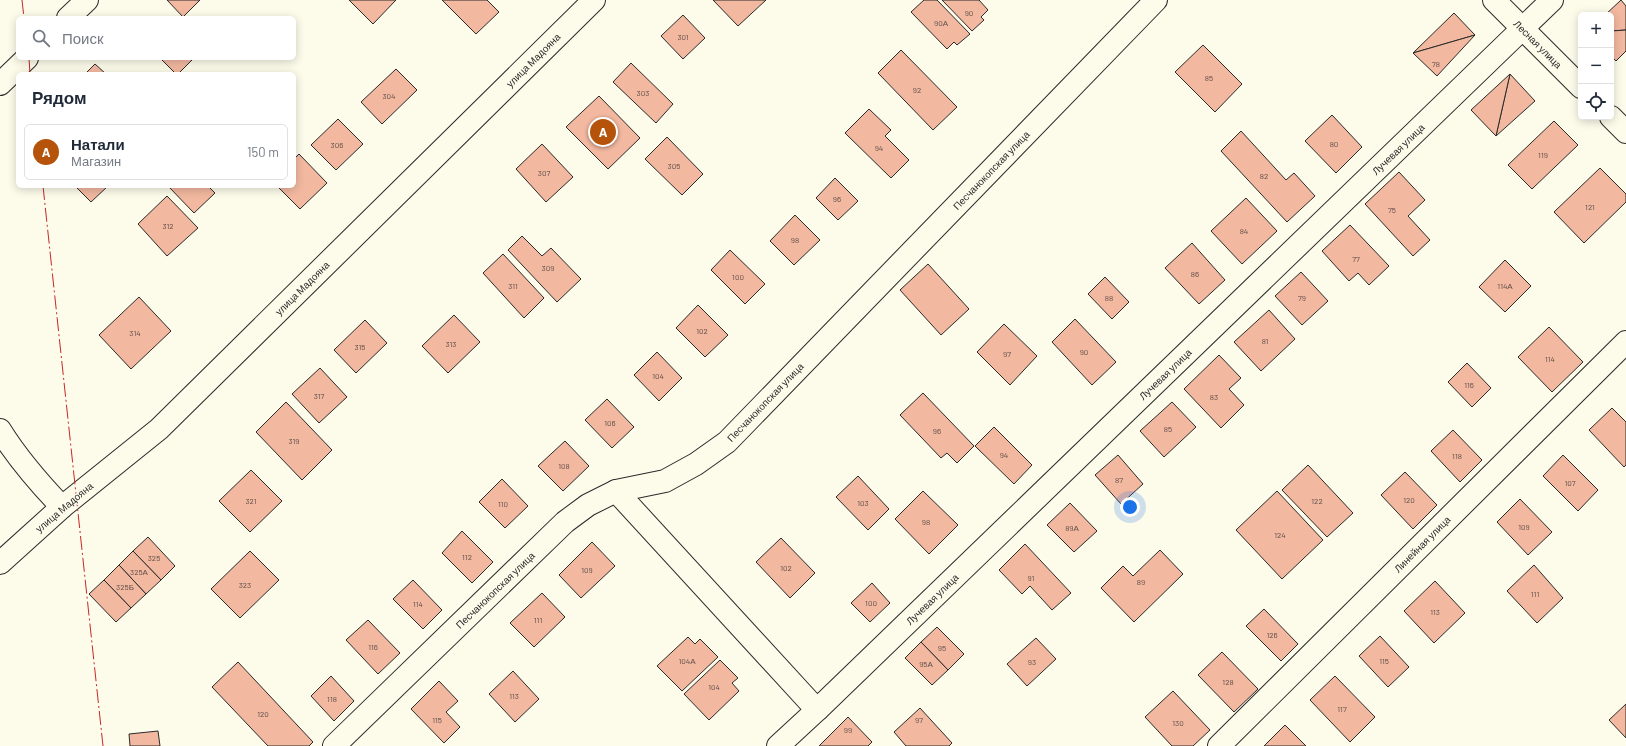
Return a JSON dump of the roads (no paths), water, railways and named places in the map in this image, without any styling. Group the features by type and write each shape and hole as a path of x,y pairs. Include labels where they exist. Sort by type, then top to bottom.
{"street":[{"path":"70,16 87,0"},
{"name":"улица Мадояна","path":"0,563 62,507 159,429 594,0"},
{"name":"Песчанокопская улица","path":"334,746 565,522 588,505 616,491 665,481 696,464 727,442 1156,0"},
{"name":"Лесная улица","path":"1494,0 1578,84"},
{"name":"Лучевая улица","path":"778,746 1552,0"},
{"path":"0,84 25,60"},
{"path":"1614,120 1626,132"},
{"name":"Линейная улица","path":"1218,746 1626,342"},
{"path":"0,430 13,451 31,475 62,507"},
{"path":"616,491 817,710"}],"place":[{"name":"Натали","path":"603,132"}]}
